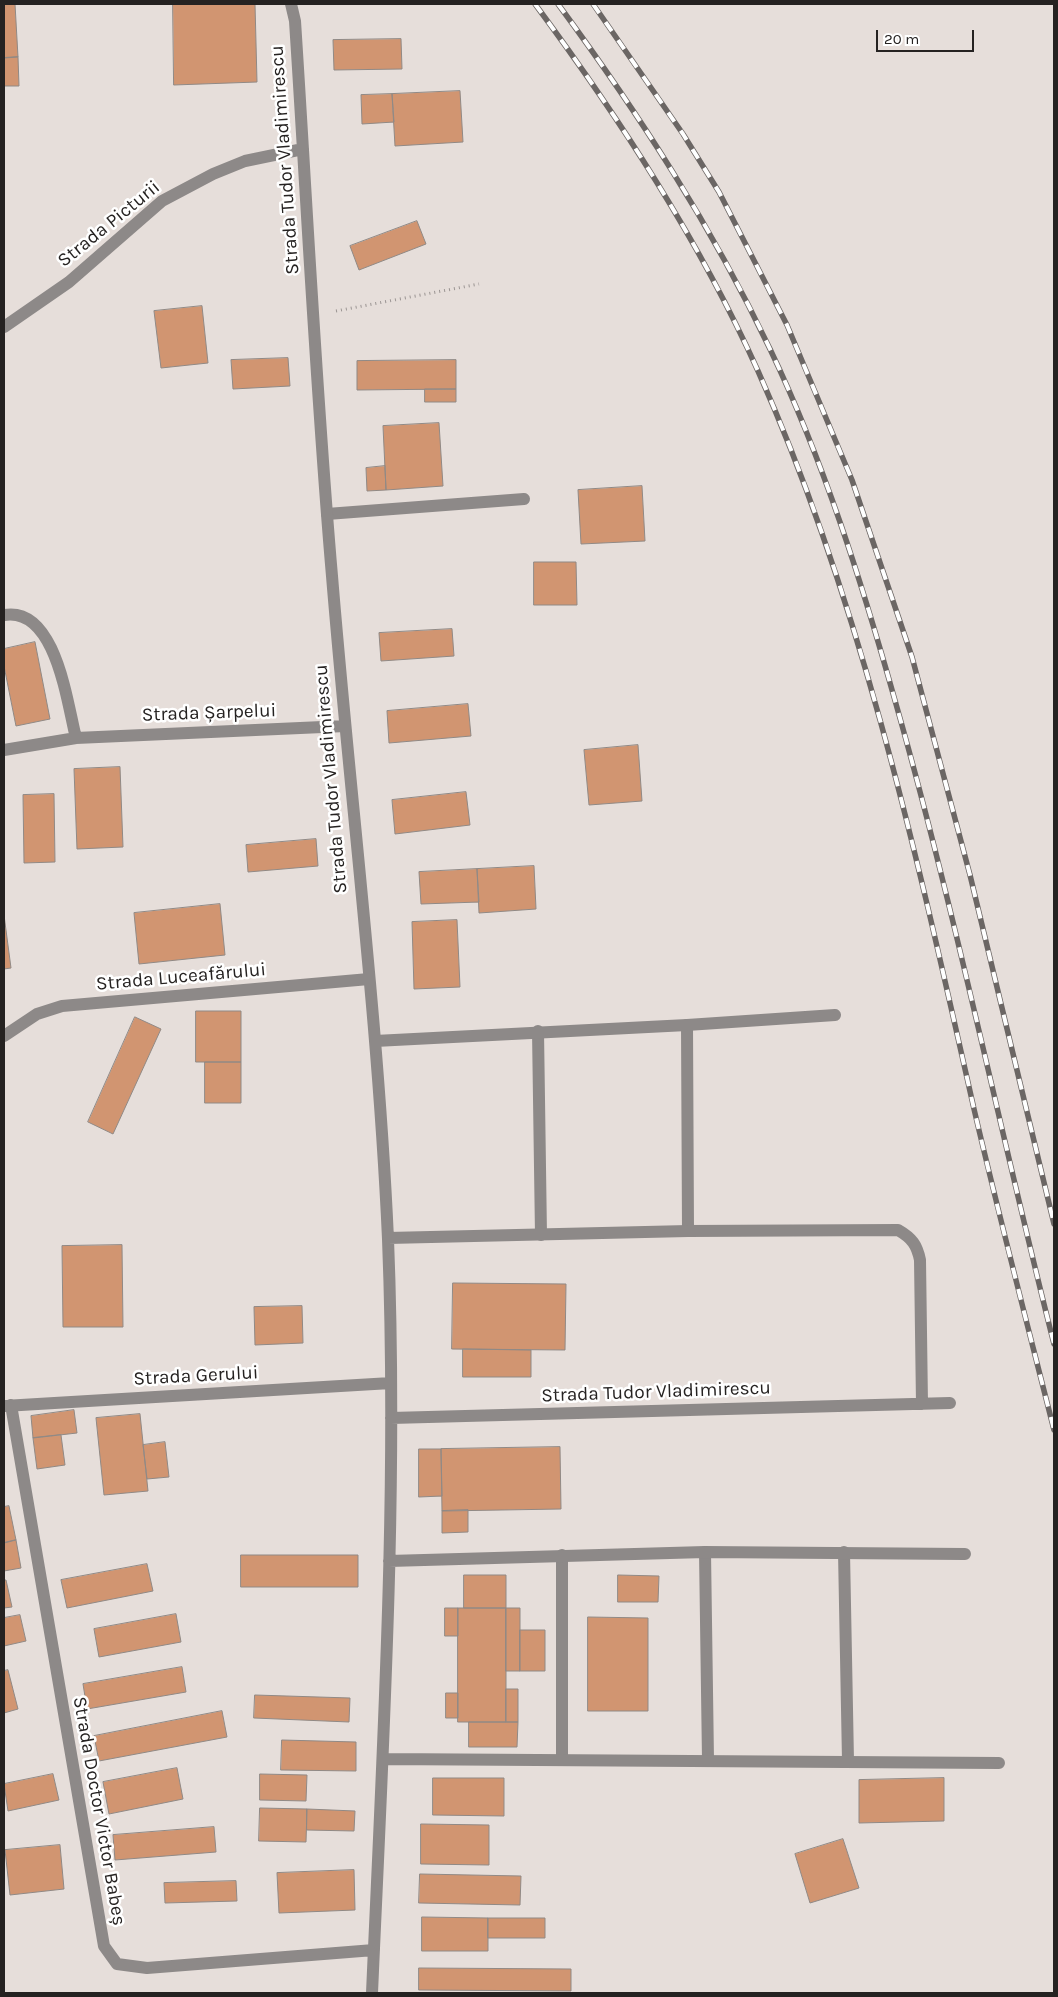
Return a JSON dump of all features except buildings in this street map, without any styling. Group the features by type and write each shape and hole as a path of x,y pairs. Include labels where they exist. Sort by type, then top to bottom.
{"street":[{"name":"Strada Tudor Vladimirescu","path":"291,4 295,21 327,514 375,1041 388,1238 391,1383 389,1561 383,1759 372,1993"},
{"name":"Strada Picturii","path":"4,326 69,282 162,201 212,174 245,161 303,149"},
{"path":"327,514 524,499"},
{"path":"4,614 28,619 42,632 56,655 76,738"},
{"name":"Strada Șarpelui","path":"4,750 76,738 345,726"},
{"name":"Strada Luceafărului","path":"4,1036 37,1014 62,1006 369,979"},
{"path":"375,1041 538,1031 687,1025 835,1015"},
{"path":"687,1025 688,1231"},
{"path":"538,1031 541,1235"},
{"path":"388,1238 688,1231 898,1230 909,1237 917,1247 920,1260 922,1404"},
{"name":"Strada Gerului","path":"7,1406 391,1383"},
{"name":"Strada Tudor Vladimirescu","path":"390,1418 950,1403"},
{"name":"Strada Doctor Victor Babeș","path":"7,1406 104,1946 117,1964 147,1968 374,1950"},
{"path":"389,1561 705,1552 965,1554"},
{"path":"705,1552 708,1760"},
{"path":"844,1552 848,1761"},
{"path":"562,1555 562,1760"},
{"path":"383,1759 999,1763"}],"path":[{"path":"313,315 479,284"}],"railway":[{"path":"535,4 567,47 627,136 684,228 735,322 795,459 828,550 884,734 931,922 1003,1229 1054,1430"},
{"path":"558,4 645,129 723,258 790,392 825,479 870,613 918,783 1054,1344"},
{"path":"593,4 683,134 719,192 787,325 852,480 912,657 970,875 1054,1224"}]}
